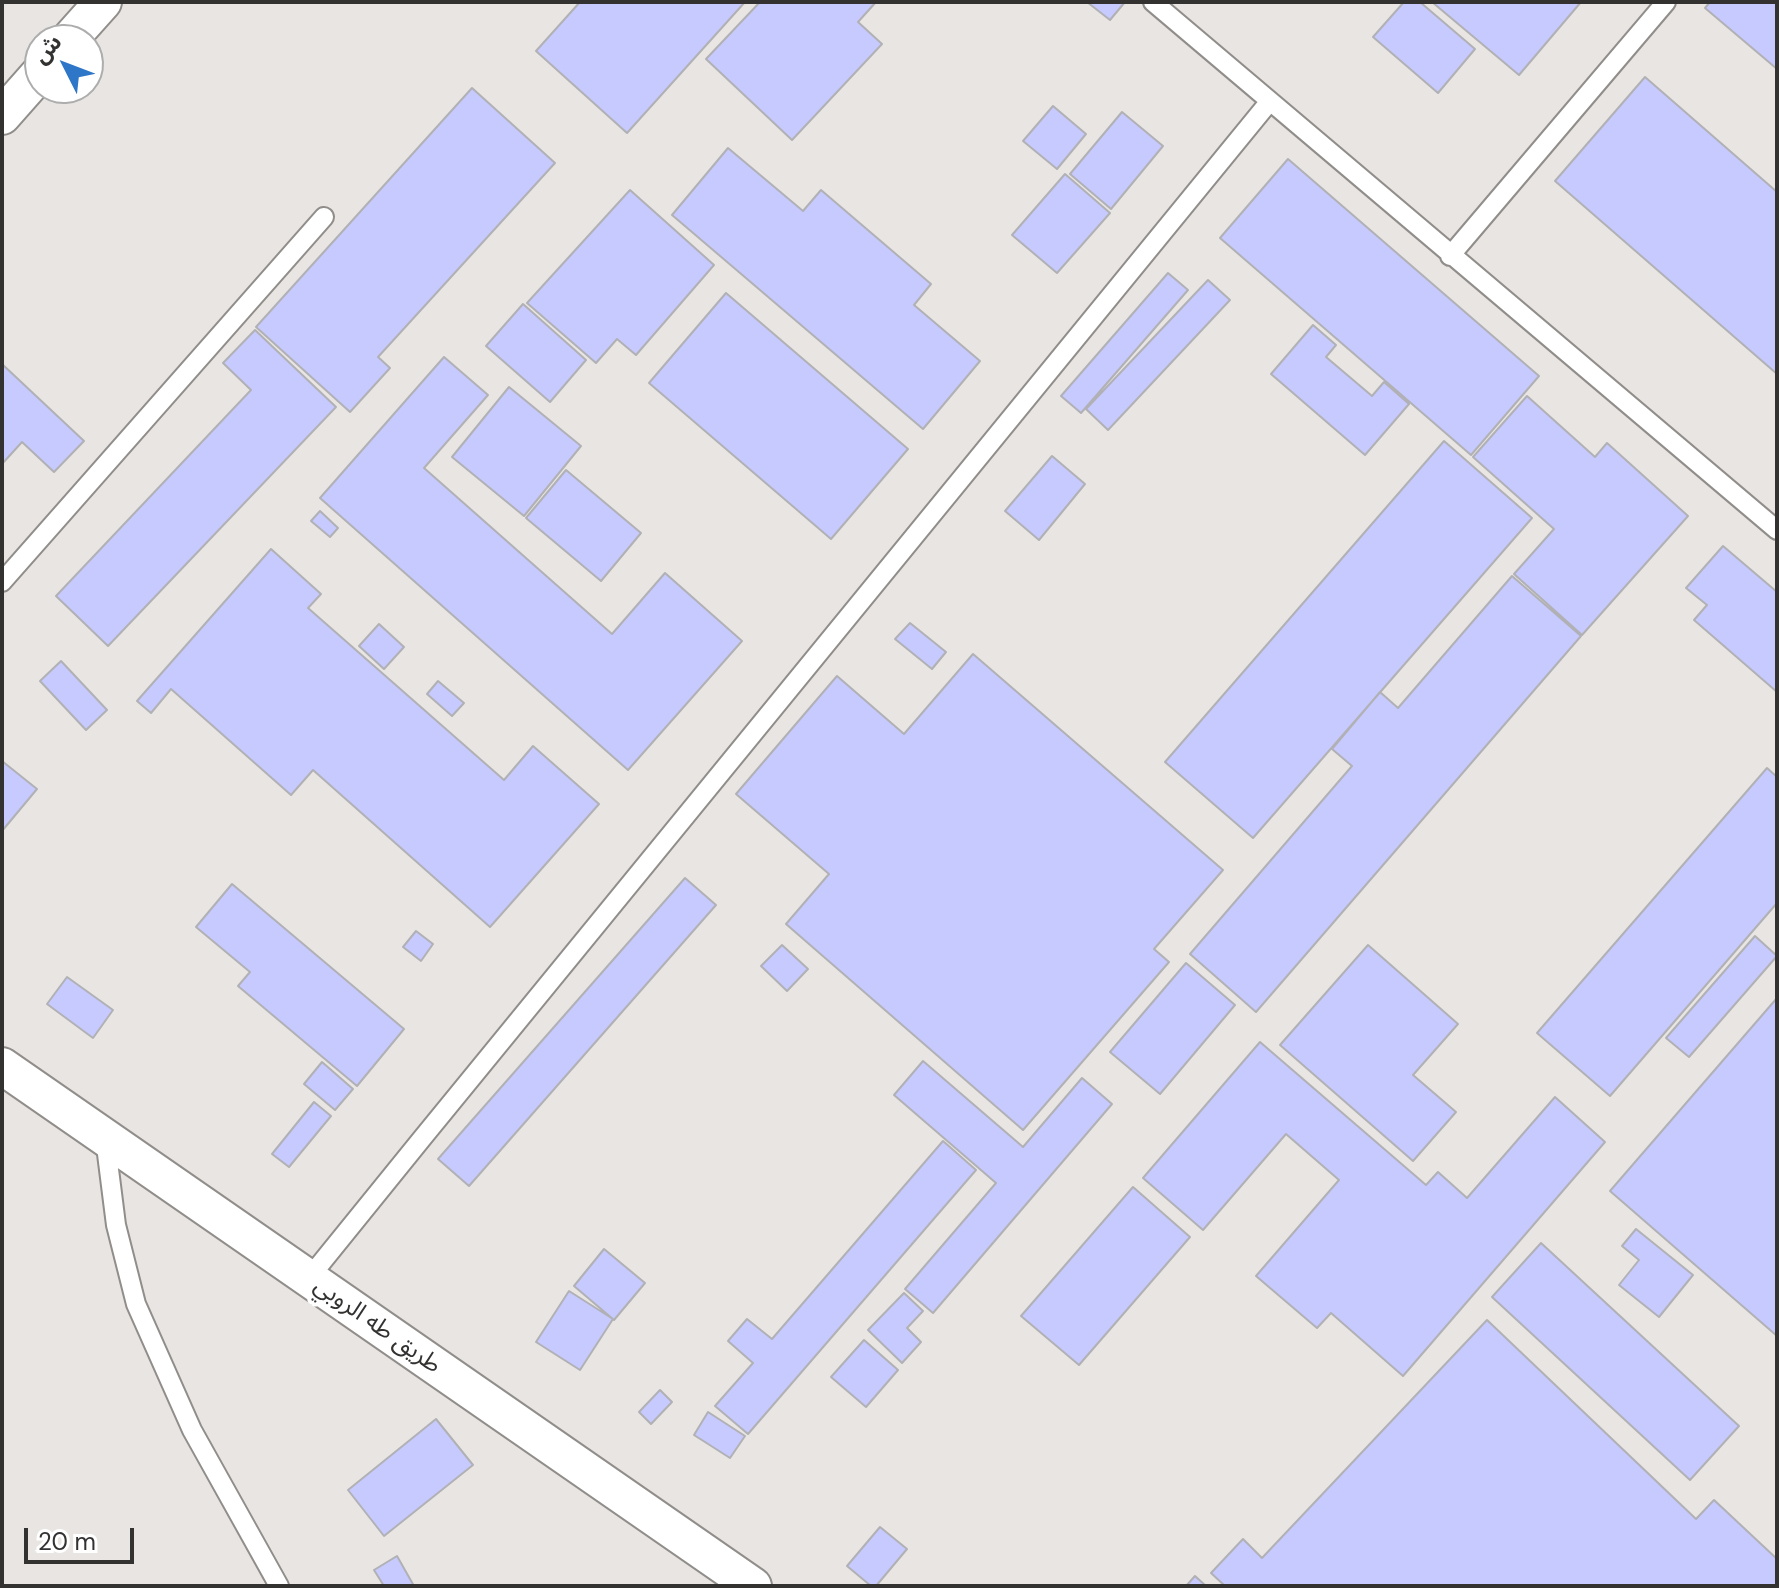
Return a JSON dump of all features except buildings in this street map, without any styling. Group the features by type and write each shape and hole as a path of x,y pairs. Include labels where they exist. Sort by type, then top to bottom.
{"street":[{"path":"83,24 103,2"},
{"path":"2,116 24,91"},
{"name":"طريق طه الروبي","path":"2,1066 753,1586"}],"lane":[{"path":"1153,2 1777,530"},
{"path":"1450,256 1666,2"},
{"path":"309,1278 621,891 985,453 1270,101"},
{"path":"2,582 324,217"},
{"path":"104,1137 116,1225 136,1304 192,1430 279,1586"}]}
